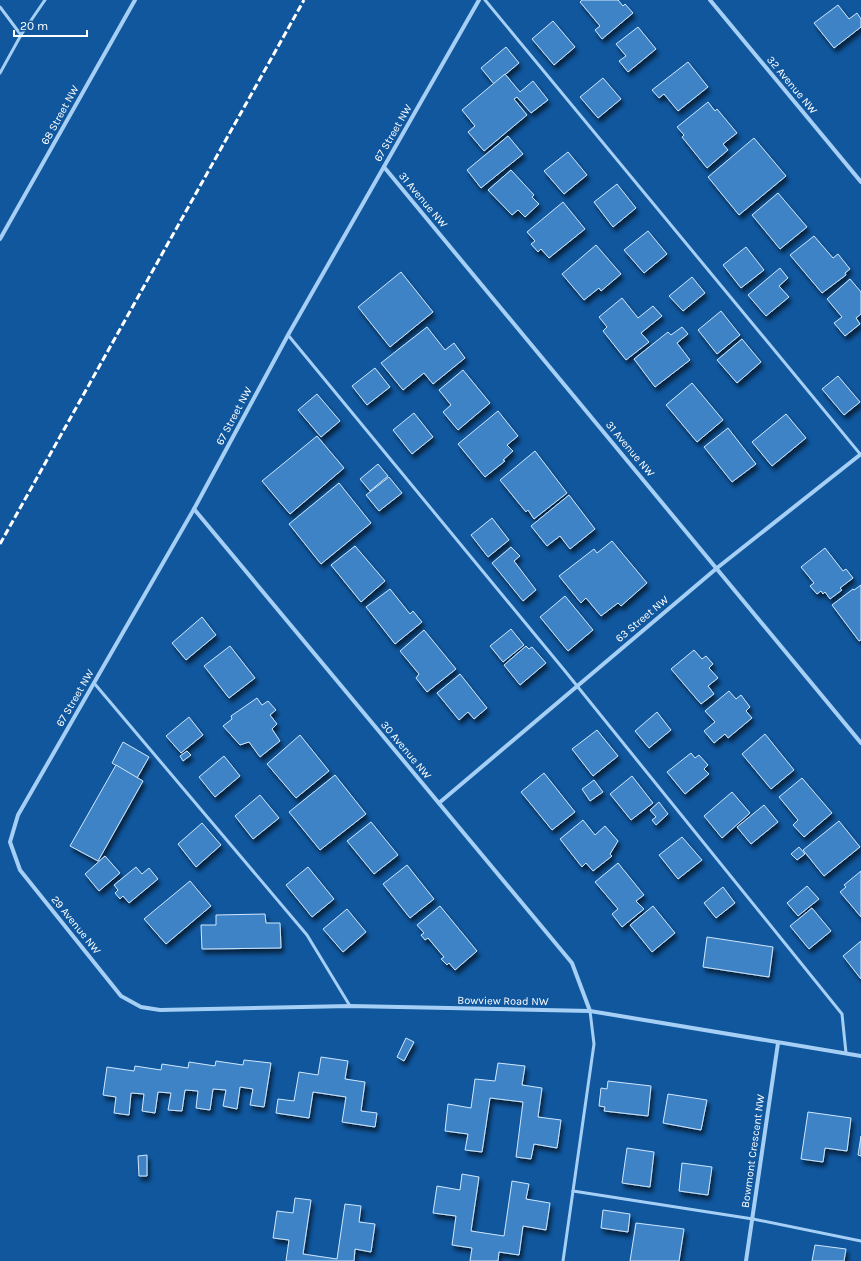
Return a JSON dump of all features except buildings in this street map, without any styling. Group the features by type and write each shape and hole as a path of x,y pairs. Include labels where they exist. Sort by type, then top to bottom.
{"street":[{"name":"68 Street NW","path":"0,239 135,0"},
{"name":"67 Street NW","path":"10,842 18,815 194,509 288,335 480,0"},
{"name":"32 Avenue NW","path":"710,0 861,182"},
{"name":"31 Avenue NW","path":"384,167 861,743"},
{"name":"63 Street NW","path":"439,803 717,568 861,454"},
{"name":"30 Avenue NW","path":"194,509 572,963 590,1011"},
{"name":"29 Avenue NW","path":"10,842 20,870 121,996 141,1007"},
{"name":"Bowview Road NW","path":"141,1007 160,1010 350,1006 590,1011 861,1056"},
{"name":"Bowmont Crescent NW","path":"746,1261 778,1043"}],"lane":[{"path":"0,73 21,35 45,0"},
{"path":"485,0 861,454"},
{"path":"0,7 21,35"},
{"path":"288,335 577,686 842,1014 846,1053"},
{"path":"94,683 307,935 350,1006"},
{"path":"563,1261 594,1044 590,1011"},
{"path":"574,1191 752,1219 861,1241"}],"railway":[{"path":"0,544 304,0"}]}
